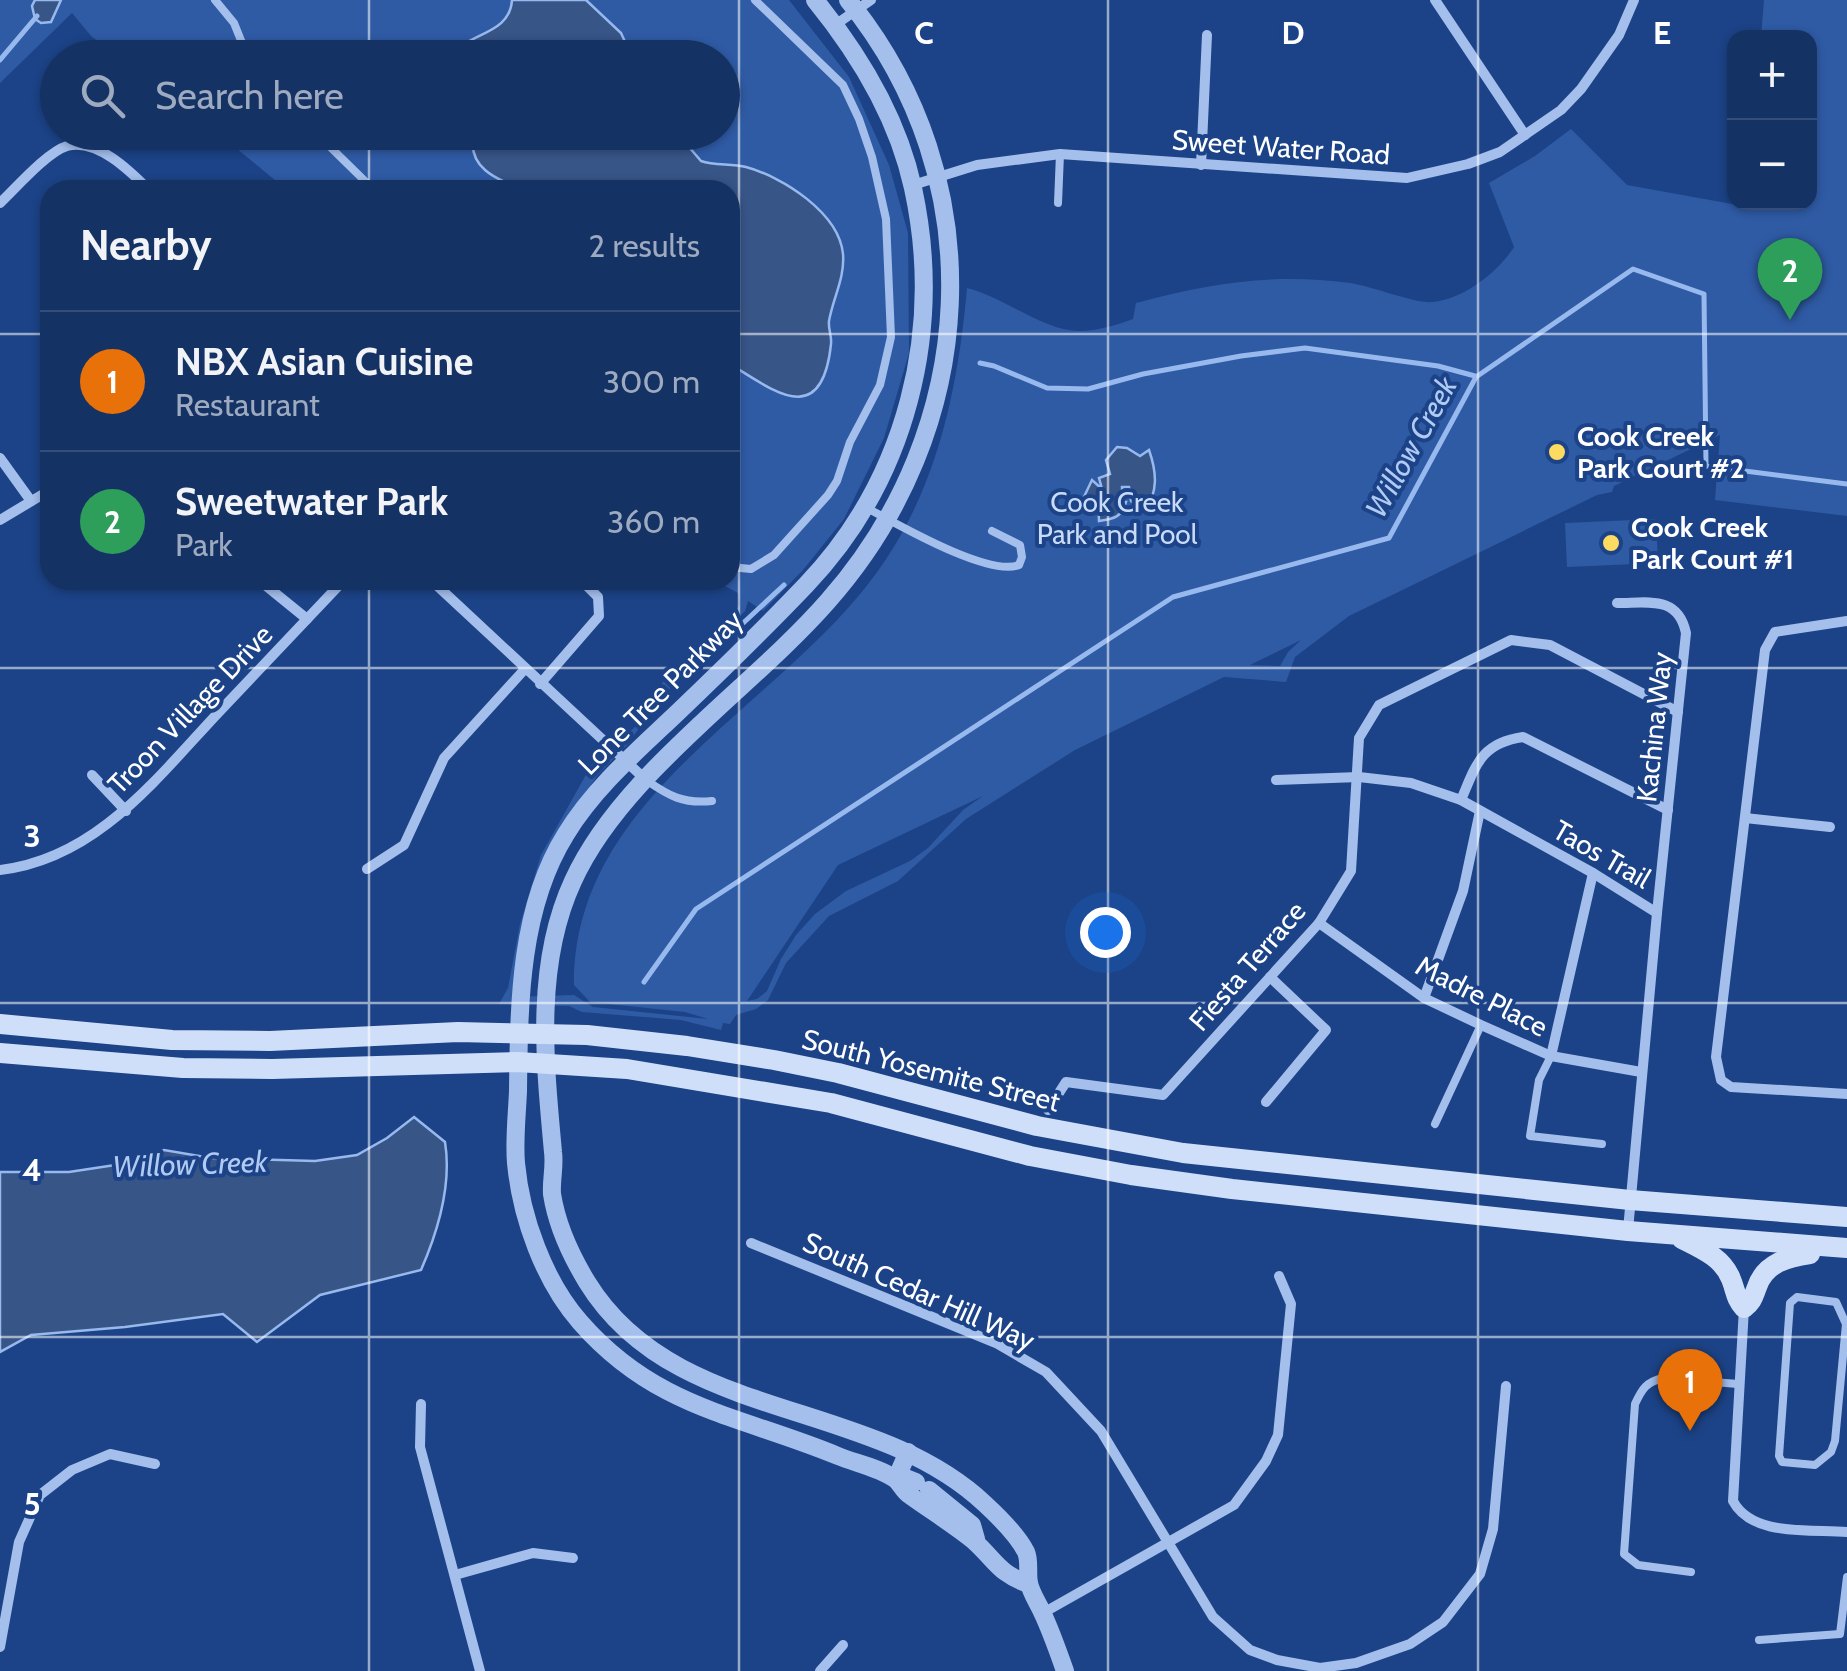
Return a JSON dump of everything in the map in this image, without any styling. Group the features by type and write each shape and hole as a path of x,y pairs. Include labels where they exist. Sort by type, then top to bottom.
{"main road":[{"name":"South Yosemite Street","path":"0,1024 172,1040 270,1041 519,1032 677,1045 838,1073 1037,1126 1183,1152 1630,1200 1847,1217"},
{"name":"South Yosemite Street","path":"0,1053 183,1068 518,1062 627,1069 831,1102 1030,1156 1130,1176 1628,1231 1847,1248"},
{"path":"1672,1235 1720,1261 1732,1281 1735,1297 1744,1308 1754,1300 1763,1273 1787,1257 1847,1248"}],"street":[{"name":"Lone Tree Parkway","path":"815,0 836,26 880,100 913,184 924,284 919,361 908,409 890,460 866,508 809,582 624,762 564,836 547,874 525,958 516,1164 530,1224 550,1277 578,1320 616,1358 649,1383 682,1400 896,1479"},
{"path":"1434,0 1525,135"},
{"name":"Sweet Water Road","path":"913,184 977,165 1060,154 1406,178 1468,164 1500,152 1560,110 1582,89 1619,34 1634,0"},
{"name":"Lone Tree Parkway","path":"858,3 904,89 936,178 950,262 944,365 933,416 916,466 889,520 828,602 646,780 611,820 572,882 550,962 545,1063 554,1162 551,1188 569,1252 592,1290 623,1329 656,1355 694,1377 908,1452 958,1481 988,1506 1027,1554 1029,1584 1066,1671"},
{"path":"836,26 858,3"},
{"path":"1201,165 1207,35"},
{"path":"0,203 61,150"},
{"path":"96,150 138,180"},
{"path":"0,458 31,501"},
{"path":"0,520 40,496"},
{"path":"271,590 307,619"},
{"name":"Troon Village Drive","path":"0,870 19,868 72,849 126,810 335,590"},
{"path":"441,590 646,780"},
{"path":"540,684 598,616 598,597 591,590"},
{"name":"Kachina Way","path":"1617,603 1670,606 1683,617 1686,633 1657,913"},
{"path":"1847,622 1775,632 1765,650 1716,1057 1721,1080 1731,1087 1847,1094"},
{"name":"Fiesta Terrace","path":"1048,1110 1066,1082 1163,1095 1319,923 1350,871 1360,738 1378,705 1511,640 1550,645 1678,712"},
{"path":"368,868 404,846 444,758 524,670"},
{"path":"1461,800 1480,756 1504,740 1523,738 1668,810"},
{"path":"92,775 126,810"},
{"name":"Taos Trail","path":"1276,780 1359,778 1411,783 1461,800 1594,873 1657,913 1628,1231"},
{"path":"1424,998 1463,891 1480,810"},
{"path":"1744,818 1830,826"},
{"path":"1550,1056 1594,873"},
{"name":"Madre Place","path":"1319,923 1424,998 1481,1025 1550,1056 1641,1072"},
{"path":"1266,1102 1326,1030 1270,978"},
{"name":"South Cedar Hill Way","path":"752,1243 996,1343 1046,1372 1102,1431 1214,1618 1250,1650 1277,1660 1320,1668 1356,1663 1410,1644 1443,1622 1480,1574 1493,1529 1506,1386"},
{"path":"1043,1613 1234,1505 1266,1461 1278,1435 1292,1304 1280,1276"},
{"path":"1744,1308 1732,1492 1738,1512 1762,1526 1847,1532"},
{"path":"421,1404 420,1447 480,1671"},
{"path":"896,1479 908,1452"},
{"path":"0,1648 18,1542 40,1495 72,1470 110,1454 155,1464"},
{"path":"896,1479 906,1478 930,1491 972,1525 978,1545"},
{"path":"896,1479 904,1492 931,1507 978,1545 1006,1576 1029,1584"},
{"path":"930,1491 958,1481"},
{"path":"972,1525 988,1506"},
{"path":"455,1575 533,1554 573,1558"},
{"path":"820,1671 843,1646"}],"lane":[{"path":"215,0 234,23 241,40"},
{"path":"740,567 751,568 774,555 828,495 880,385 890,352 886,220 858,118 843,86 755,0"},
{"path":"333,150 364,180"},
{"path":"1058,204 1060,154"},
{"path":"866,508 940,546 995,567 1009,569 1019,565 1020,546 992,530"},
{"path":"646,780 672,798 690,803 712,801"},
{"path":"1436,1124 1481,1025"},
{"path":"1550,1056 1539,1080 1530,1136 1602,1144"},
{"path":"1796,1298 1827,1299 1838,1304 1846,1324 1836,1441 1831,1452 1815,1465 1782,1462 1779,1456 1785,1366 1790,1303 1796,1298"},
{"path":"1692,1572 1638,1565 1624,1554 1635,1404 1642,1388 1663,1378 1738,1384"},
{"path":"1759,1640 1840,1634 1847,1577"}],"green space":[{"name":"Cook Creek Park and Pool","path":"0,0 789,0 849,77 889,165 908,233 909,353 884,438 844,519 803,570 763,611 748,601 745,611 655,704 572,813 514,997 574,995 593,1007 708,1019 685,1012 590,1002 574,985 583,919 607,860 643,808 687,760 834,624 896,543 929,474 941,438 958,364 967,288 1052,326 1079,331 1133,319 1136,303 1242,282 1322,280 1425,302 1445,300 1479,283 1514,247 1489,183 1571,129 1627,185 1727,203 1727,210 1817,210 1817,30 1762,30 1764,0 1847,0 1847,516 1715,500 1720,435 1614,486 1612,492 1597,495 1349,616 1295,657 1286,682 1224,677 1075,750 966,819 898,881 829,916 786,963 768,1000 756,1009 736,1015 730,1024 723,1023 721,1030 681,1020 582,1012 569,1006 499,1004 508,988 520,924 541,855 592,764 635,727 650,697 740,604 738,593 732,590 740,590 740,180 275,180 239,150 740,150 740,40 96,40 72,13 0,83","holes":["1301,640 1288,652 1280,666 1250,665","983,796 963,810 928,848 910,861 846,891 815,914 781,959 767,991 747,1001 838,865"]},
{"name":"Cook Creek Park Court #1","path":"1656,519 1658,563 1567,567 1565,523"}],"water":[{"path":"35,0 61,0 51,22 35,19"},
{"path":"512,0 586,0 624,40 472,40 504,21"},
{"path":"474,150 692,150 701,161 761,172 792,188 831,225 843,254 841,280 829,321 831,344 826,371 818,387 807,395 794,396 740,370 740,180 503,180 479,164"},
{"path":"1117,447 1140,456 1149,450 1154,489 1145,512 1131,501 1129,487 1122,487 1122,502 1126,502 1120,514 1099,521 1098,496 1091,503 1082,501 1092,480 1102,489 1099,478 1110,474 1106,460"},
{"path":"414,1117 445,1142 447,1158 442,1208 421,1270 320,1295 257,1342 223,1314 31,1335 0,1352 0,1172 69,1172 135,1162 164,1150 211,1158 315,1161 357,1155"}],"waterway":[{"path":"0,60 37,16"},
{"name":"Willow Creek","path":"644,982 696,909 1173,597 1389,538 1476,377 1633,269 1704,294 1706,466 1847,484"},
{"path":"980,363 1047,388 1088,389 1143,374 1305,348 1438,366 1475,376"},
{"path":"685,666 694,669 784,585"}],"place":[{"name":"Sweetwater Park","path":"1790,320"},
{"name":"Cook Creek Park Court #2","path":"1557,452"},
{"name":"Cook Creek Park Court #1","path":"1611,543"},
{"name":"NBX Asian Cuisine","path":"1690,1431"}]}
